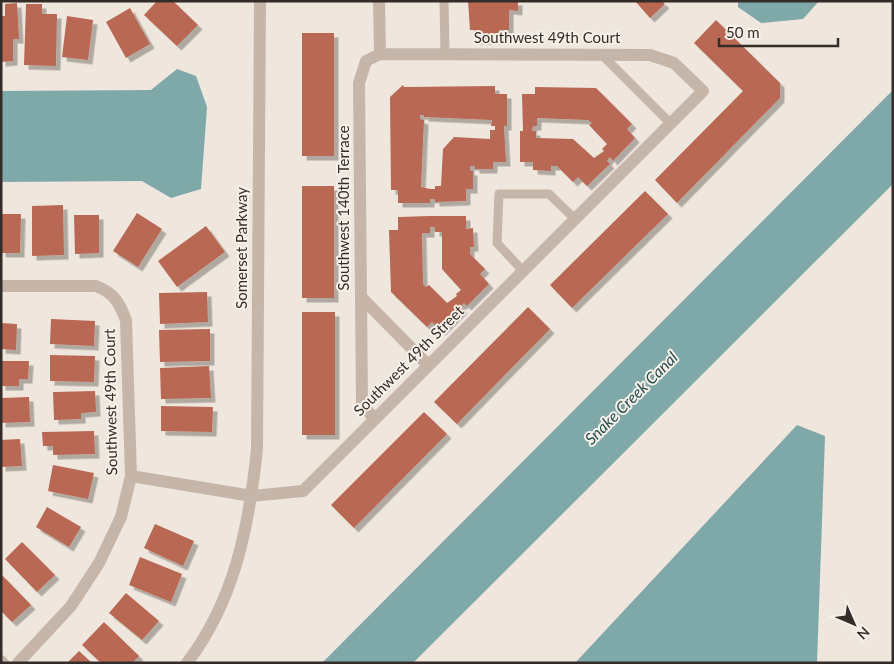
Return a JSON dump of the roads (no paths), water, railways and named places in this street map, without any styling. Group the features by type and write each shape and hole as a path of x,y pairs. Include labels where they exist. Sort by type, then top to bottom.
{"street":[{"name":"Somerset Parkway","path":"252,496 257,449 260,1"},
{"path":"379,1 380,54"},
{"name":"Southwest 49th Court","path":"380,54 650,55 674,63 704,91"},
{"name":"Southwest 140th Terrace","path":"374,419 362,404 359,84 366,61 380,54"},
{"name":"Southwest 49th Street","path":"131,476 252,496 303,490 704,91"},
{"name":"Southwest 49th Court","path":"1,286 96,286 109,291 119,302 126,320 131,476 121,517 99,563 71,606 18,663"},
{"path":"361,297 428,365"},
{"path":"187,663 215,619 229,590 242,548 252,496"}],"lane":[{"path":"444,1 445,54"},
{"path":"602,55 671,124"},
{"path":"523,271 497,243 500,194 549,194 575,219"}],"water":[{"path":"738,1 819,1 803,19 761,23 738,7"},
{"path":"177,69 196,76 207,107 201,189 171,198 142,181 1,182 1,91 151,90"},
{"name":"Snake Creek Canal","path":"893,90 893,184 413,663 322,663"},
{"path":"797,425 825,436 817,663 575,663"}]}
